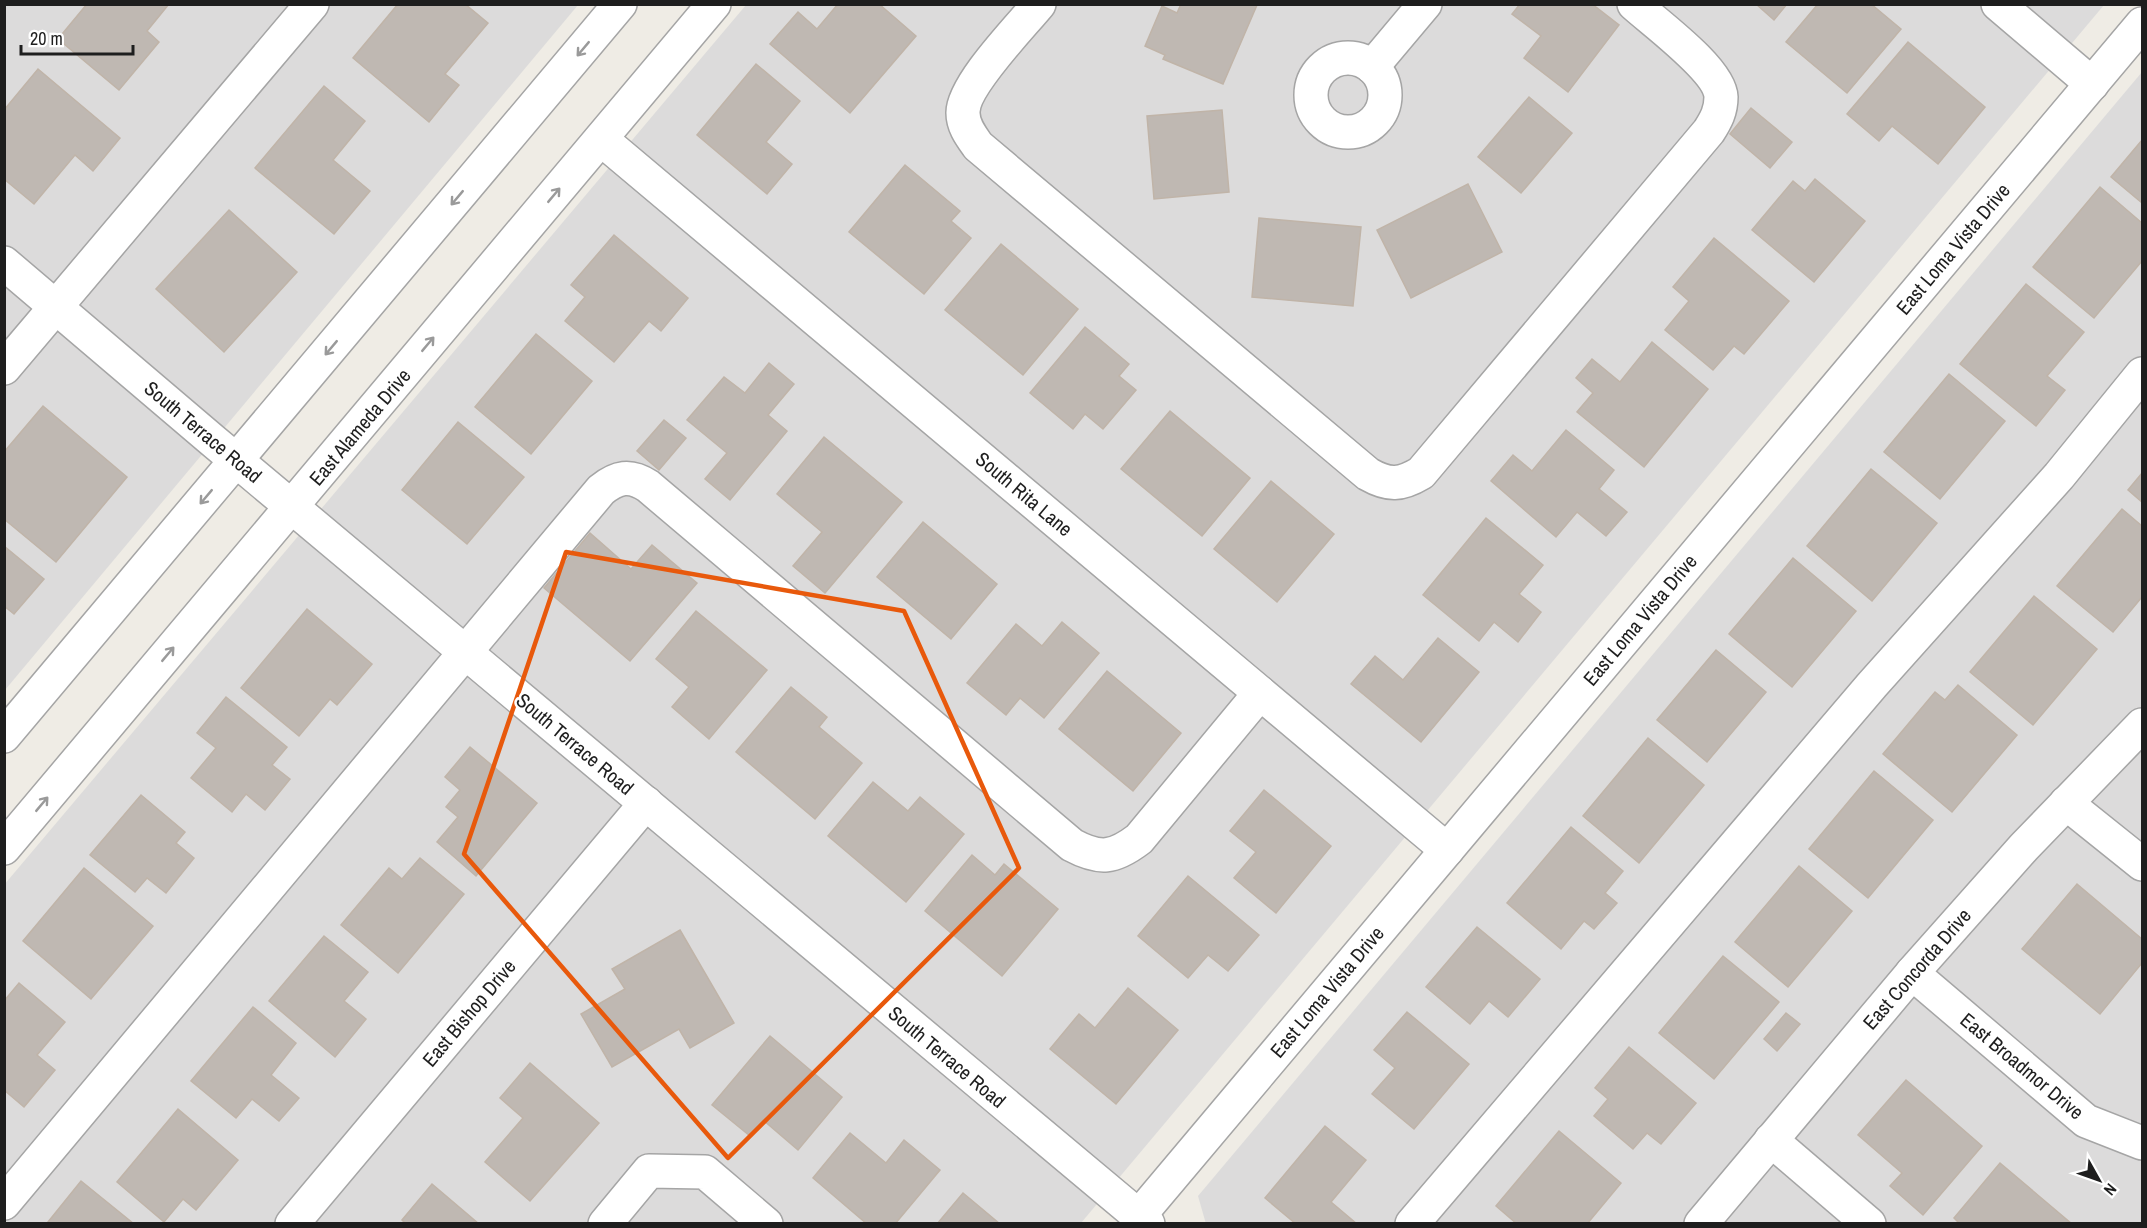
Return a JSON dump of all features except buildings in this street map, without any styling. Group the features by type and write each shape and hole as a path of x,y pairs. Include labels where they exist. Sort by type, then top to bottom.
{"street":[{"path":"4,368 312,4"},
{"path":"4,736 620,4"},
{"name":"East Alameda Drive","path":"4,848 714,4"},
{"path":"1039,4 979,76 968,96 963,112 967,130 978,146 1368,474 1381,481 1394,483 1408,481 1421,473 1709,131 1719,116 1721,95 1714,77 1703,64 1634,4"},
{"path":"1372,67 1425,4"},
{"path":"1998,4 2092,84"},
{"name":"East Loma Vista Drive","path":"1143,1220 1447,850 2142,24"},
{"name":"South Rita Lane","path":"601,139 1447,850"},
{"name":"South Terrace Road","path":"4,263 1143,1220"},
{"path":"1412,1224 1865,694 2059,476 2142,374"},
{"path":"4,1203 601,490 612,481 626,477 637,479 648,486 1072,845 1089,854 1107,855 1125,850 1139,839 1260,693"},
{"name":"East Concorda Drive","path":"1701,1224 1912,973 2024,847 2142,724"},
{"name":"East Bishop Drive","path":"292,1224 646,803"},
{"path":"2067,803 2142,864"},
{"name":"East Broadmor Drive","path":"1912,973 2086,1121 2142,1143"},
{"path":"1770,1140 1869,1224"},
{"path":"605,1224 649,1171 705,1172 766,1224"}],"highlighted area":[{"path":"566,552 904,611 1019,868 728,1158 464,854"}],"shaded area":[{"path":"5,5 578,5 5,690"},
{"path":"746,5 2104,5 1081,1223 5,1223 4,885"},
{"path":"2142,72 2142,1223 1206,1224 1198,1196"}]}
